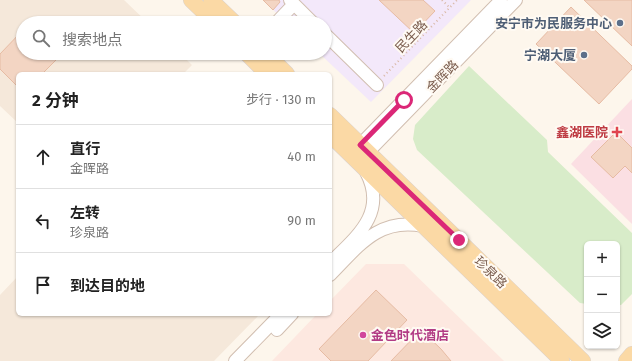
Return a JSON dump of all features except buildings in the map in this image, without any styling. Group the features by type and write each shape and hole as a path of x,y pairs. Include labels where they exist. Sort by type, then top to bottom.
{"main road":[{"path":"191,0 208,16"},
{"path":"211,0 228,16"},
{"path":"253,60 265,72"},
{"path":"273,60 286,72"},
{"name":"珍泉路","path":"332,117 583,361"},
{"name":"珍泉路","path":"332,137 562,361"},
{"path":"626,361 632,354"}],"street":[{"name":"金晖路","path":"364,148 501,0"},
{"name":"金晖路","path":"364,148 516,0"},
{"path":"281,16 292,2 306,16"},
{"path":"332,41 377,85"},
{"path":"332,262 363,230 370,217 374,194 369,177 364,168"},
{"path":"332,273 363,241 379,231 404,224 423,226"},
{"path":"235,361 279,316"},
{"path":"247,361 290,316"}],"path":[{"path":"442,0 450,8"},
{"name":"民生路","path":"377,85 457,0"}],"shaded area":[{"path":"0,0 124,0 141,16 16,16 16,60 187,60 192,65 185,72 16,72 16,121 0,106"},
{"path":"263,0 471,0 371,102 326,60 332,60 332,16 280,16"},
{"name":"鑫湖医院","path":"632,99 632,224 571,164"},
{"path":"366,264 404,264 504,361 272,361 315,316 332,316 332,299"},
{"path":"16,278 16,316 258,316 214,361 0,361 0,295"}],"green space":[{"path":"469,66 547,140 548,152 632,233 632,294 620,305 620,241 584,241 584,304 580,303 417,150 413,139 415,125"}],"place":[{"name":"安宁市为民服务中心","path":"620,23"},
{"name":"宁湖大厦","path":"584,55"},
{"name":"鑫湖医院","path":"617,132"},
{"name":"金色时代酒店","path":"363,335"}],"route":[{"path":"404,100 360,145 459,240"}]}
